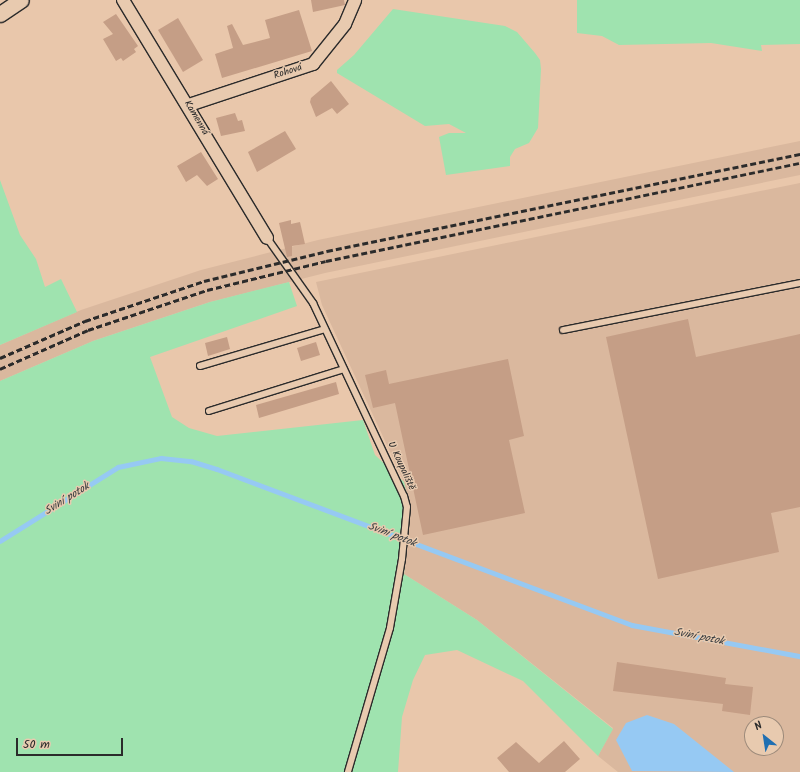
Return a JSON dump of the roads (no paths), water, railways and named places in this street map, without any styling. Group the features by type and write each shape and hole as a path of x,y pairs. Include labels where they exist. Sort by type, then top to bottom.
{"street":[{"path":"0,14 21,0"},
{"name":"Kamenná","path":"123,0 189,105 267,238"},
{"name":"Rohová","path":"189,105 313,64 345,24 356,0"}],"lane":[{"name":"U Koupaliště","path":"267,238 313,303 404,496 407,522 402,559 388,635 348,772"},
{"path":"563,330 800,283"},
{"path":"200,366 326,329"},
{"path":"209,411 344,369"}],"water":[{"path":"647,715 674,724 734,772 632,771 616,740 626,723"}],"waterway":[{"name":"Sviní potok","path":"0,541 118,467 161,458 191,461 217,469 632,625 800,656"}],"railway":[{"path":"0,358 85,321 204,281 327,251 800,154"},
{"path":"0,369 88,330 207,290 326,261 800,163"}]}
